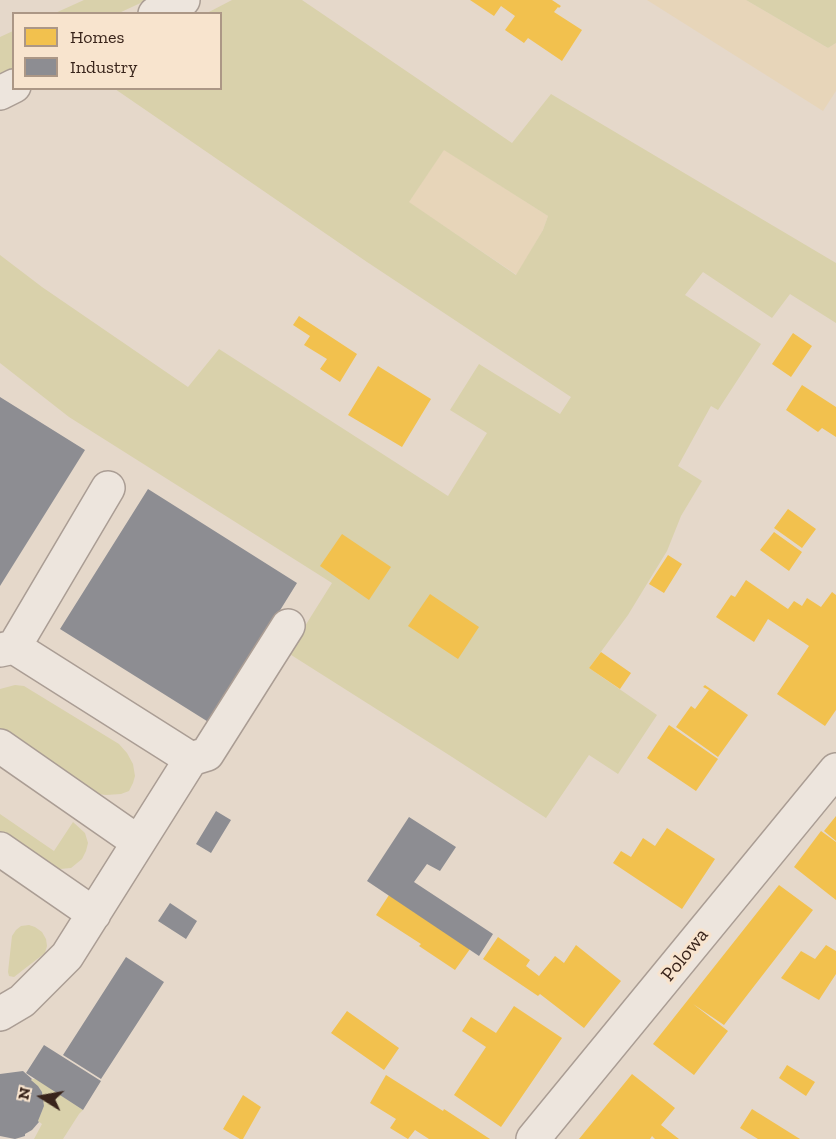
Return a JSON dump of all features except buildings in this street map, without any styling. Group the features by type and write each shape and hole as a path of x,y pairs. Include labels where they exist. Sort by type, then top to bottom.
{"street":[{"path":"160,12 183,0"},
{"path":"108,488 7,648 191,759"},
{"path":"0,1014 22,1001 67,956 191,759 207,754 288,626"},
{"path":"0,746 138,843"},
{"name":"Polowa","path":"533,1139 836,770"},
{"path":"0,850 94,914"},
{"path":"0,850 0,855"}],"shaded area":[{"path":"84,0 147,0 121,12 57,12"},
{"path":"232,0 302,0 512,143 551,94 836,263 836,323 790,294 772,318 703,272 685,295 761,344 718,410 711,406 678,466 702,481 681,516 667,551 628,615 589,668 657,715 618,774 589,755 546,818 288,653 332,583 69,417 0,363 0,255 42,287 188,387 219,349 448,496 487,433 450,410 479,364 560,414 571,397 367,262 116,90 222,90 222,12 209,12","holes":["444,150 548,216 543,230 516,275 409,202"]},
{"path":"647,0 746,0 828,48 836,43 836,91 823,111"},
{"path":"746,0 836,0 836,43 828,48"},
{"path":"12,31 12,74 0,81 0,37"},
{"path":"444,149 548,216 543,230 517,275 408,202"},
{"path":"15,685 24,686 119,744 133,764 135,776 129,791 121,794 98,794 0,728 0,689"},
{"path":"0,814 54,851 73,822 85,833 88,843 86,851 82,859 71,868 50,867 0,833"},
{"path":"29,925 42,932 46,939 45,953 14,977 9,976 12,936 21,926"},
{"path":"32,1079 36,1079 83,1110 63,1139 34,1139 42,1124 38,1121 44,1106 42,1092"}]}
